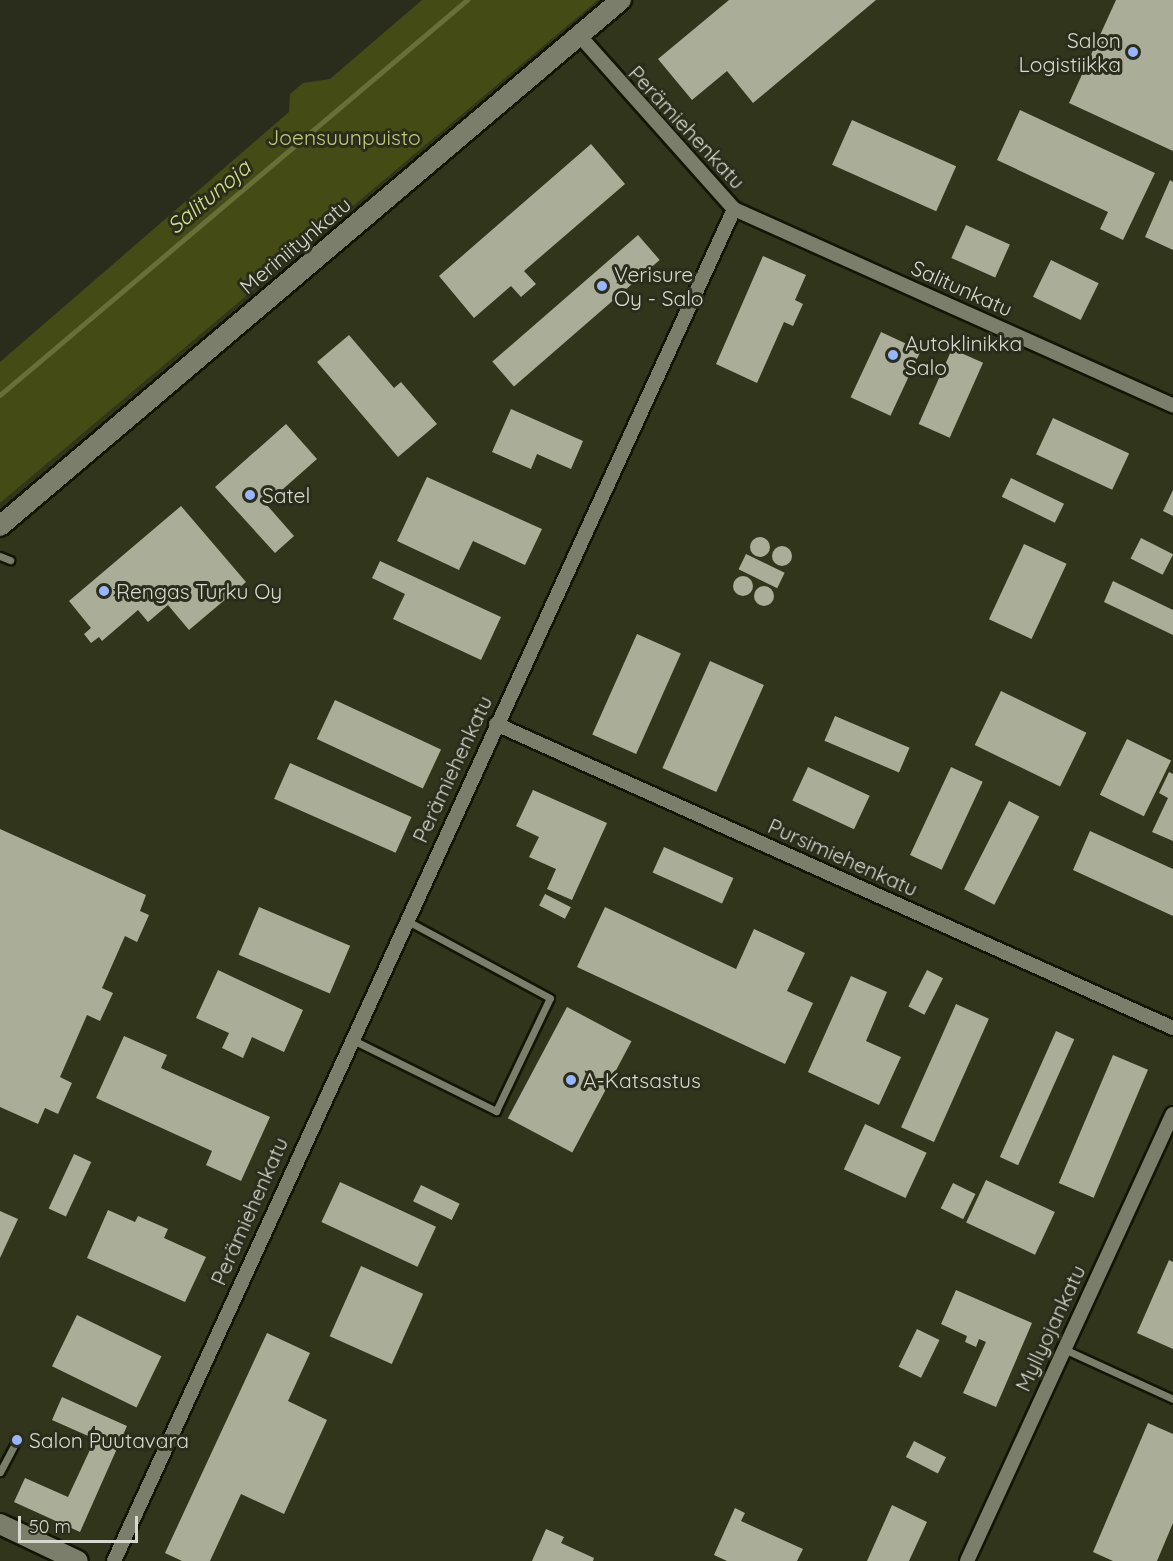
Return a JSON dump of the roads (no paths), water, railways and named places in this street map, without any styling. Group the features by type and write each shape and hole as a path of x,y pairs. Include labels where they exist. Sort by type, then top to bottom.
{"main road":[{"name":"Meriniitynkatu","path":"0,526 621,0"},
{"path":"0,1524 78,1561"}],"street":[{"name":"Perämiehenkatu","path":"114,1561 405,920 734,209 579,35"},
{"name":"Salitunkatu","path":"734,209 1173,405"},
{"name":"Pursimiehenkatu","path":"496,724 1173,1028"},
{"name":"Myllyojankatu","path":"967,1561 1173,1114"}],"lane":[{"path":"0,556 10,560"},
{"path":"351,1039 496,1111 550,998 405,920"},
{"path":"1064,1349 1173,1399"},
{"path":"0,1472 17,1440"}],"waterway":[{"name":"Salitunoja","path":"0,395 467,0"}],"place":[{"name":"Salon Logistiikka","path":"1133,52"},
{"name":"Verisure Oy - Salo","path":"602,286"},
{"name":"Autoklinikka Salo","path":"893,355"},
{"name":"Satel","path":"250,495"},
{"name":"Rengas Turku Oy","path":"104,591"},
{"name":"A-Katsastus","path":"571,1080"},
{"name":"Salon Puutavara","path":"17,1440"}],"park label":[{"name":"Joensuunpuisto","path":"344,137"}]}
